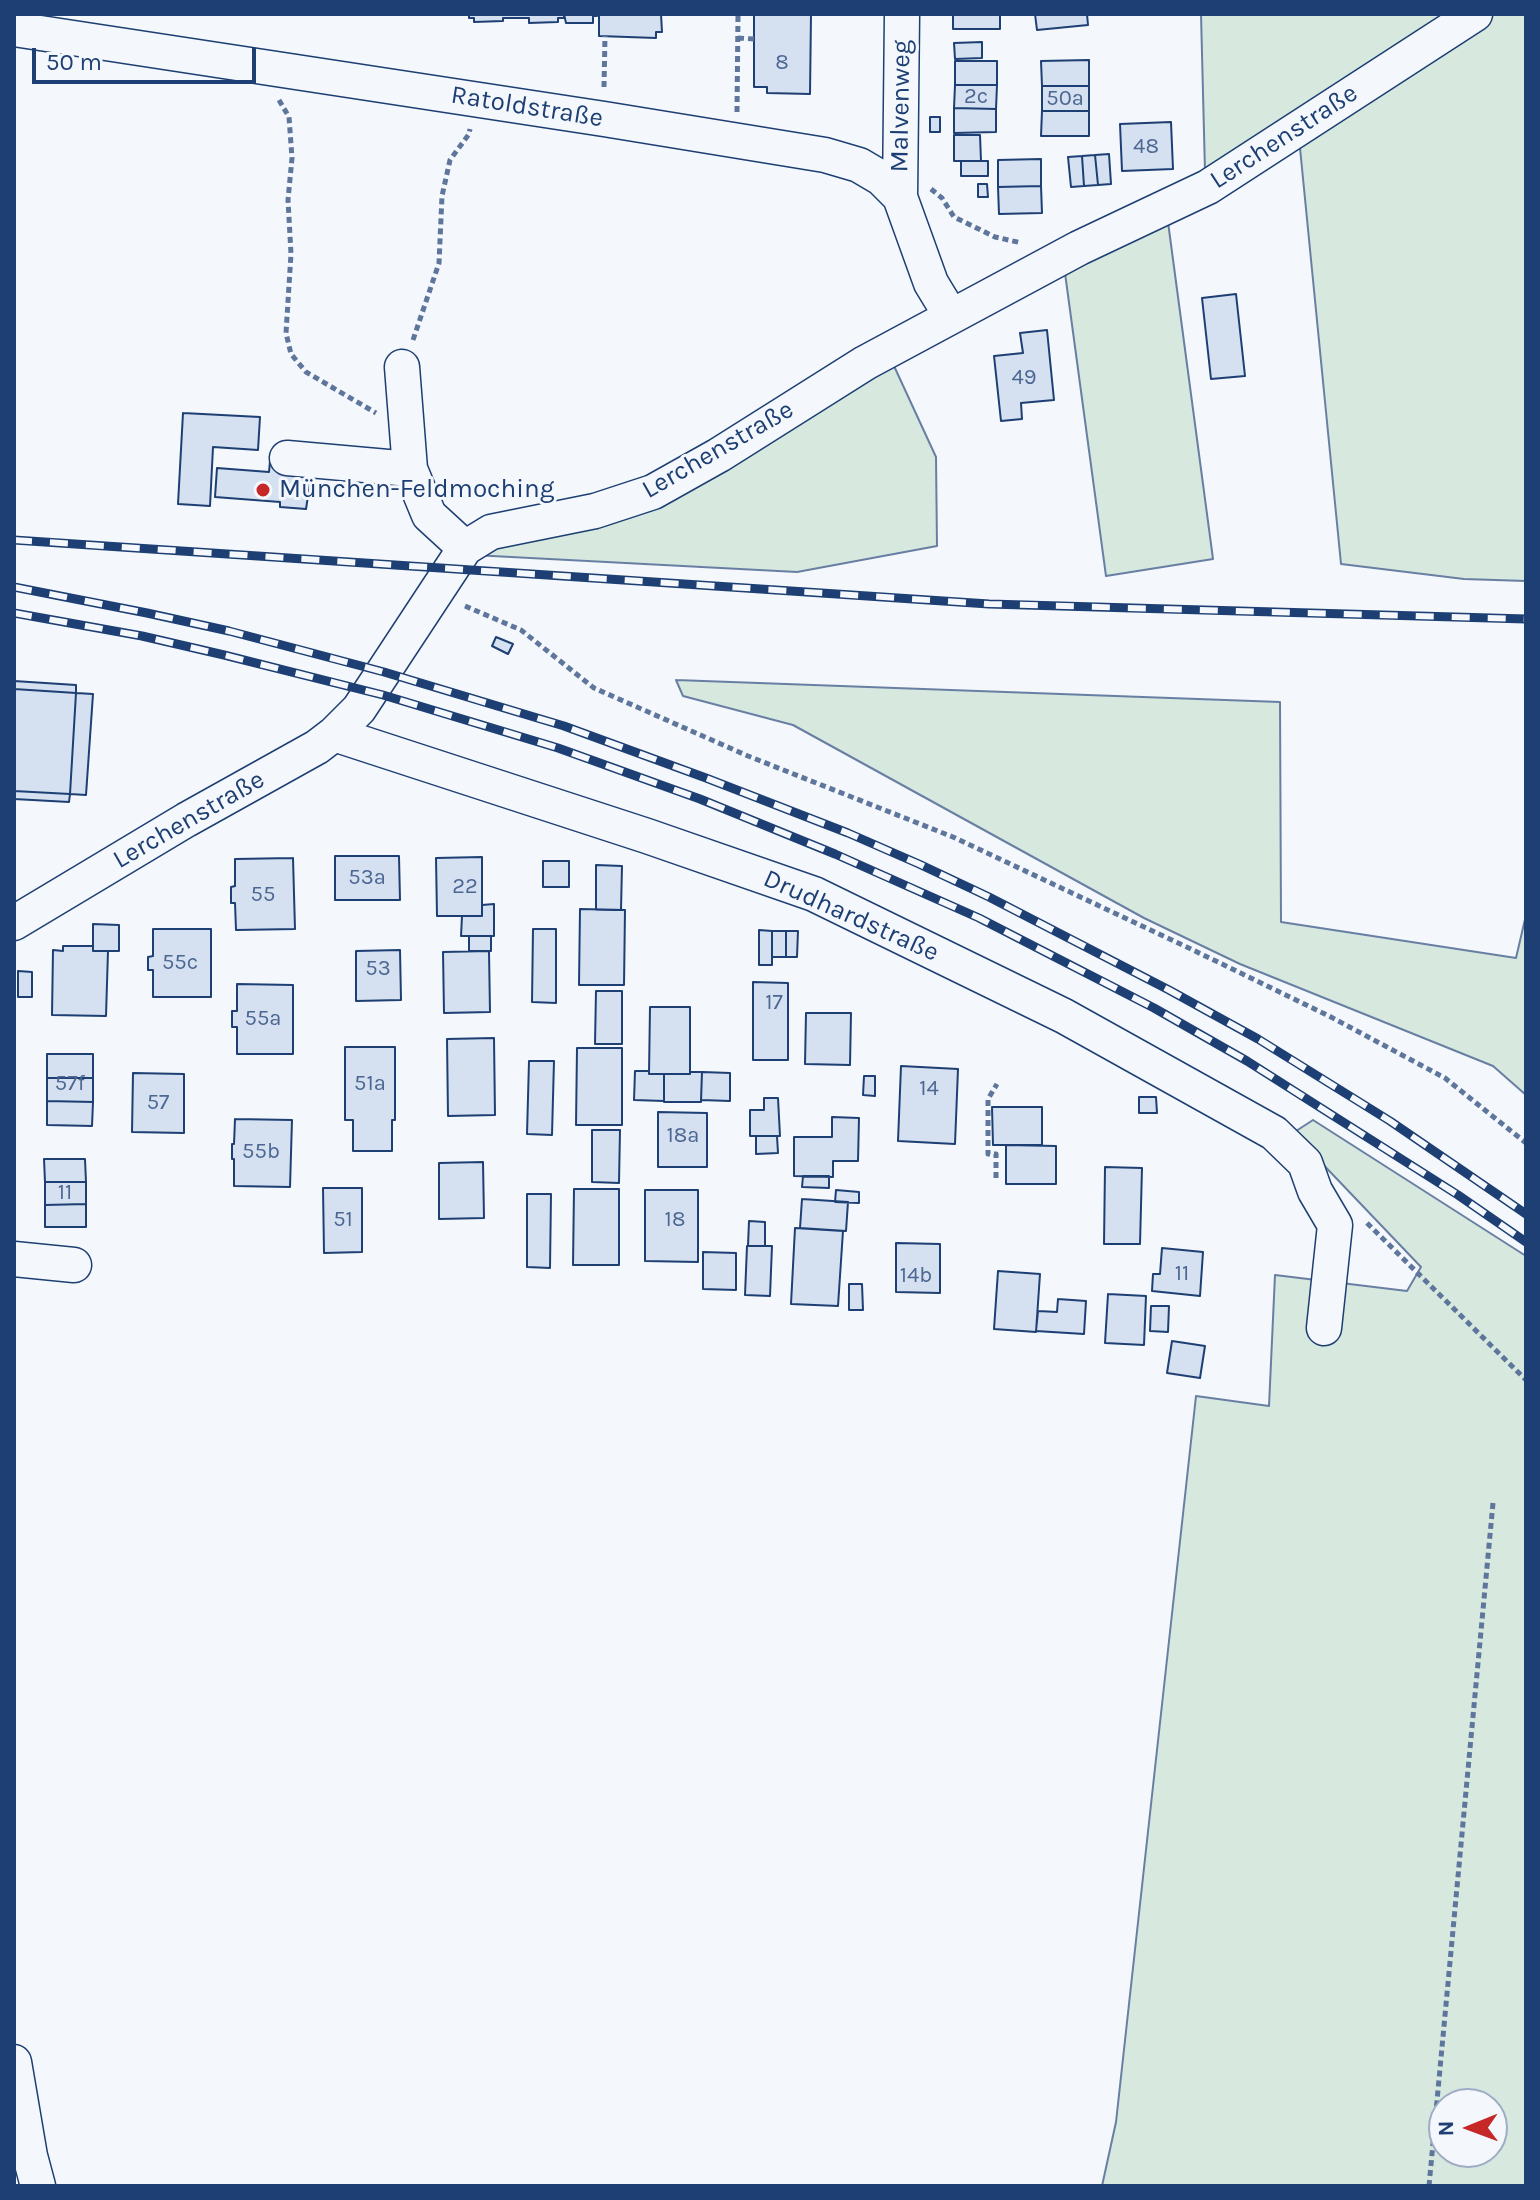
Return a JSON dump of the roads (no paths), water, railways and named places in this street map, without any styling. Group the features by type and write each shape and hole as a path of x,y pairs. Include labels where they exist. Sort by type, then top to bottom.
{"street":[{"name":"Malvenweg","path":"900,197 902,14"},
{"name":"Lerchenstraße","path":"14,923 186,820 317,747 334,734 359,709 465,548 491,532 595,511 653,492 719,455 865,363 1079,248 1208,187 1475,14"},
{"name":"Ratoldstraße","path":"14,29 84,27 277,69 825,155 859,165 881,178 900,197 931,283 951,316"},
{"path":"402,367 410,469 429,515 465,548"},
{"path":"287,458 410,469"},
{"name":"Drudhardstraße","path":"334,734 814,894 1064,1016 1274,1133 1305,1163 1315,1191 1335,1225 1324,1328"},
{"path":"14,1259 74,1265"},
{"path":"14,2062 38,2186"}],"railway":[{"path":"14,540 989,604 1526,619"},
{"path":"14,587 229,631 384,672 564,726 848,833 989,897 1258,1039 1390,1121 1526,1214"},
{"path":"14,613 142,636 383,695 558,748 700,799 835,854 979,918 1154,1008 1247,1061 1458,1195 1526,1242"}],"place":[{"name":"München-Feldmoching","path":"263,490"}]}
